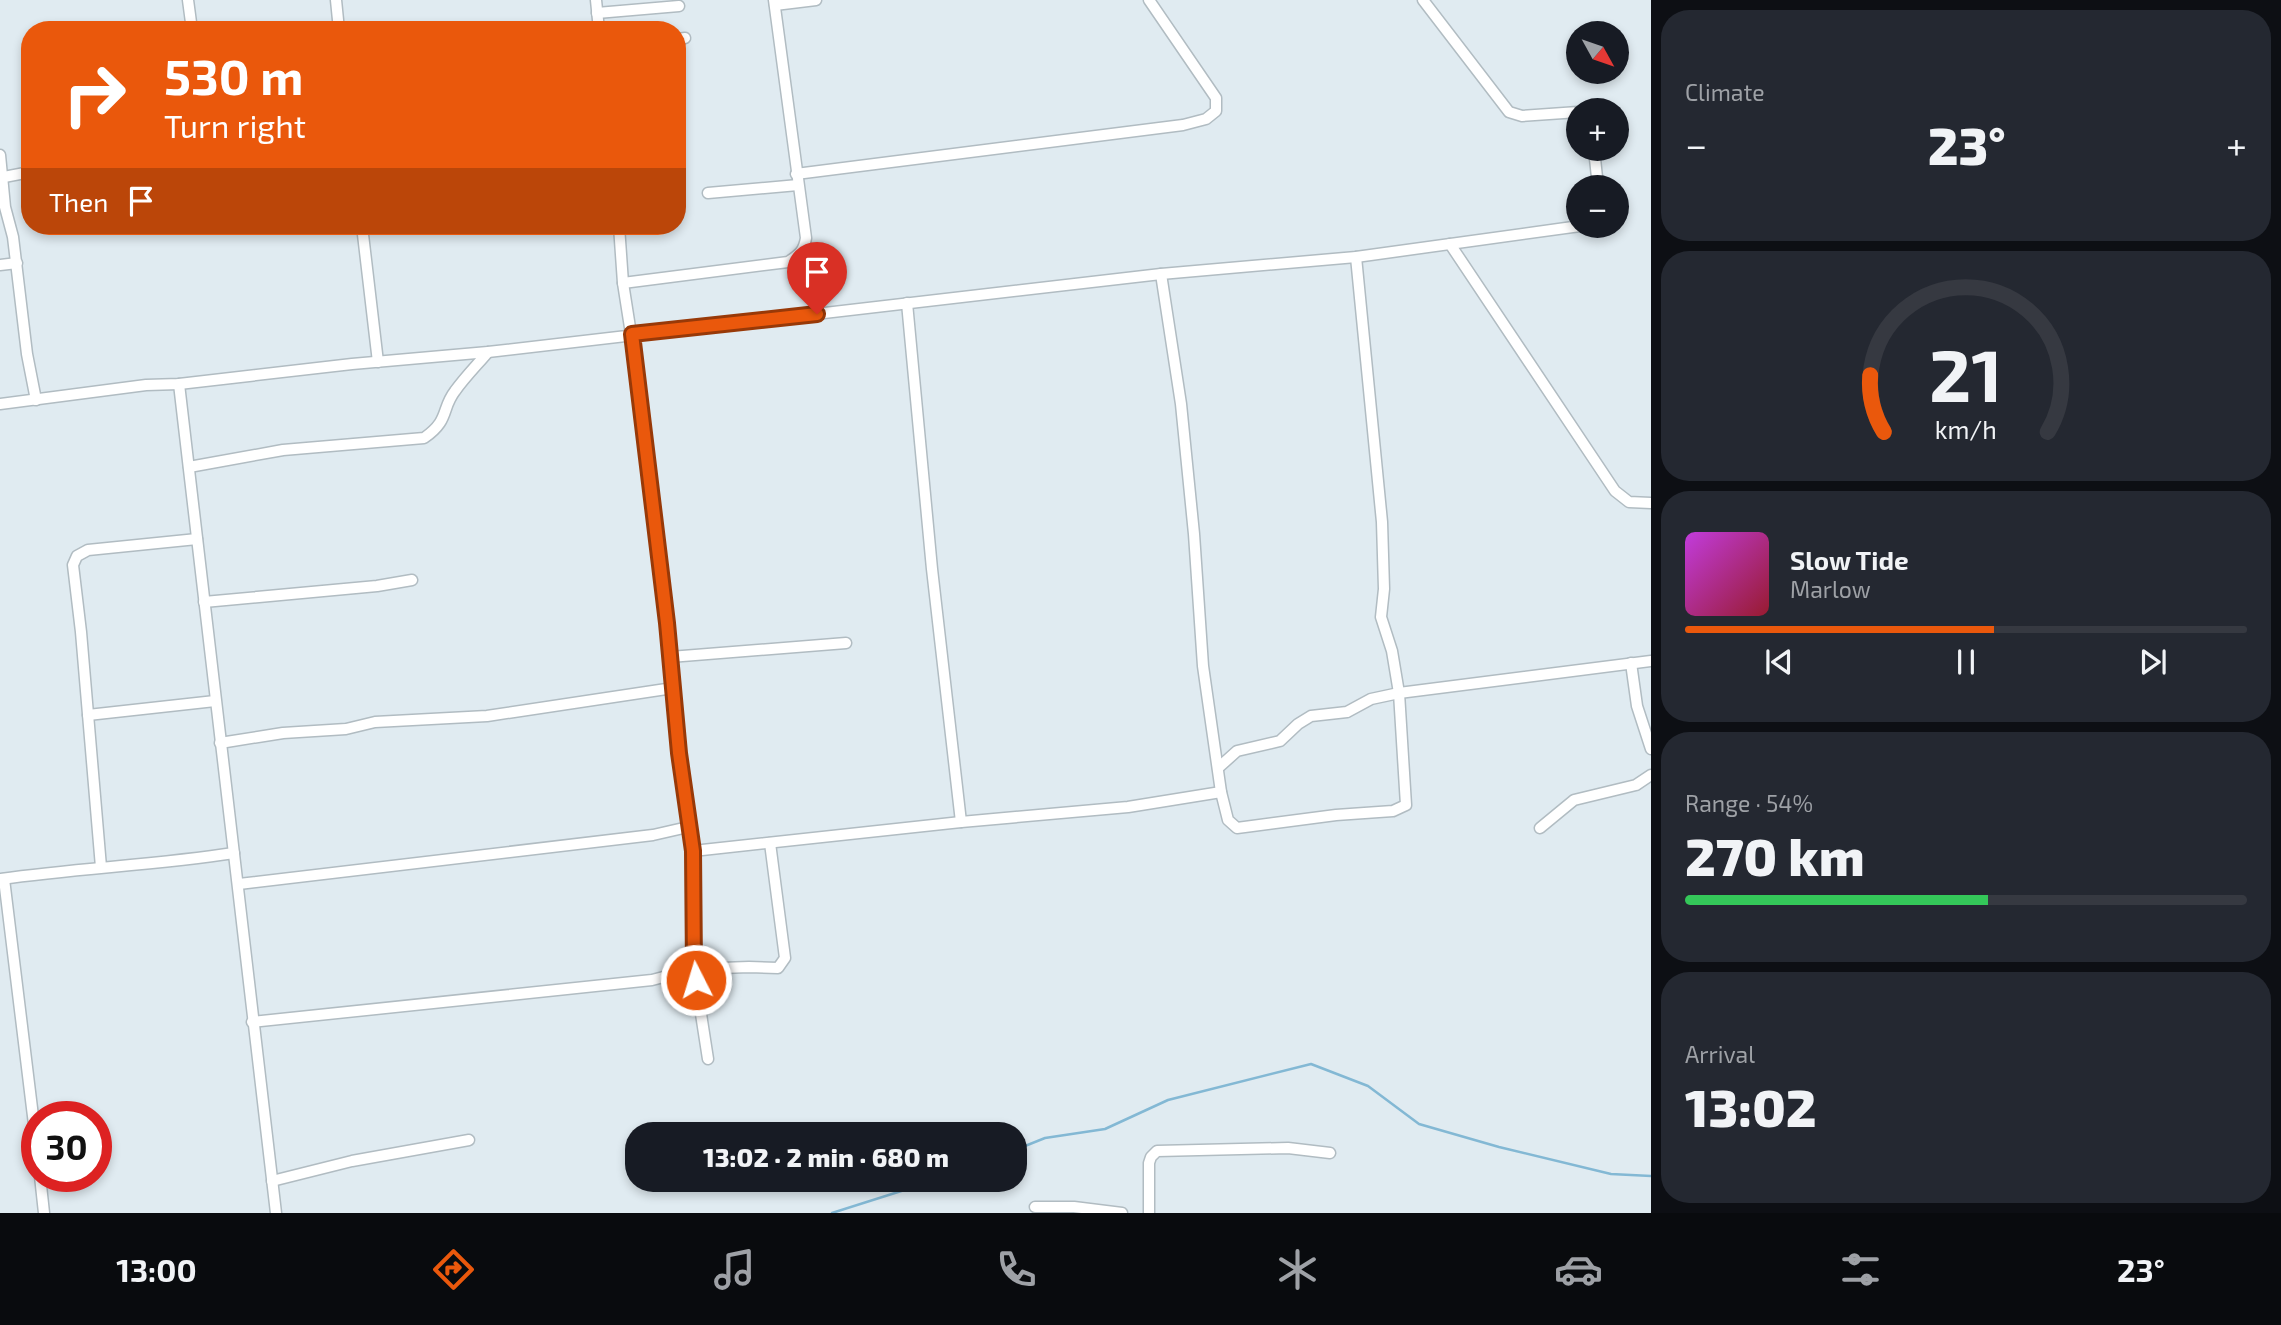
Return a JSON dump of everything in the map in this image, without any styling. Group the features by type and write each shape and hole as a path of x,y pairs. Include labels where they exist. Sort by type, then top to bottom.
{"street":[{"path":"188,0 191,21"},
{"path":"336,0 338,21"},
{"path":"596,0 598,21"},
{"path":"624,283 788,262 799,256 805,247 806,238 775,3 816,0"},
{"path":"708,193 1182,125 1206,119 1216,111 1216,98 1149,0"},
{"path":"1423,0 1509,112 1522,116 1566,112"},
{"path":"597,13 679,6"},
{"path":"0,155 5,207 17,263 27,354 36,400"},
{"path":"4,177 21,174"},
{"path":"0,404 146,385 179,384 488,352 1161,274 1356,257 1566,228"},
{"path":"363,235 378,362"},
{"path":"620,235 688,827 693,851 694,969 708,1059"},
{"path":"1450,244 1615,491 1629,502 1651,503"},
{"path":"1161,274 1181,404 1203,666 1221,792 1228,820 1237,828 1336,815 1393,811 1406,805 1399,693 1392,651 1381,617 1384,568 1382,522 1356,257"},
{"path":"0,265 17,263"},
{"path":"907,303 936,610 961,822"},
{"path":"189,467 284,450 425,438 444,417 453,393 488,352"},
{"path":"179,384 276,1213"},
{"path":"101,867 73,565 77,556 88,550 197,539"},
{"path":"204,603 377,586 412,580"},
{"path":"670,657 845,643"},
{"path":"1218,768 1237,751 1280,741 1311,716 1347,712 1371,699 1399,693 1651,661"},
{"path":"1631,663 1637,706 1651,748"},
{"path":"220,743 283,733 346,729 375,722 487,716 673,688"},
{"path":"88,715 215,701"},
{"path":"1540,828 1574,800 1636,785 1651,775"},
{"path":"693,851 1128,807 1221,792"},
{"path":"239,884 639,837 688,827"},
{"path":"252,1022 652,980 694,969 778,968 785,958 771,843"},
{"path":"31,1101 2,879 234,853"},
{"path":"272,1181 352,1161 470,1140"},
{"path":"1149,1213 1149,1163 1157,1152 1264,1148 1330,1153"},
{"path":"42,1192 44,1213"},
{"path":"1035,1207 1074,1207 1122,1213"}],"waterway":[{"path":"1027,1145 1045,1138 1105,1129 1168,1100 1311,1064 1368,1086 1419,1124 1611,1174 1651,1176"},
{"path":"832,1213 898,1192"}],"route":[{"path":"696,980 693,851 679,753 667,623 632,334 817,314"}]}
